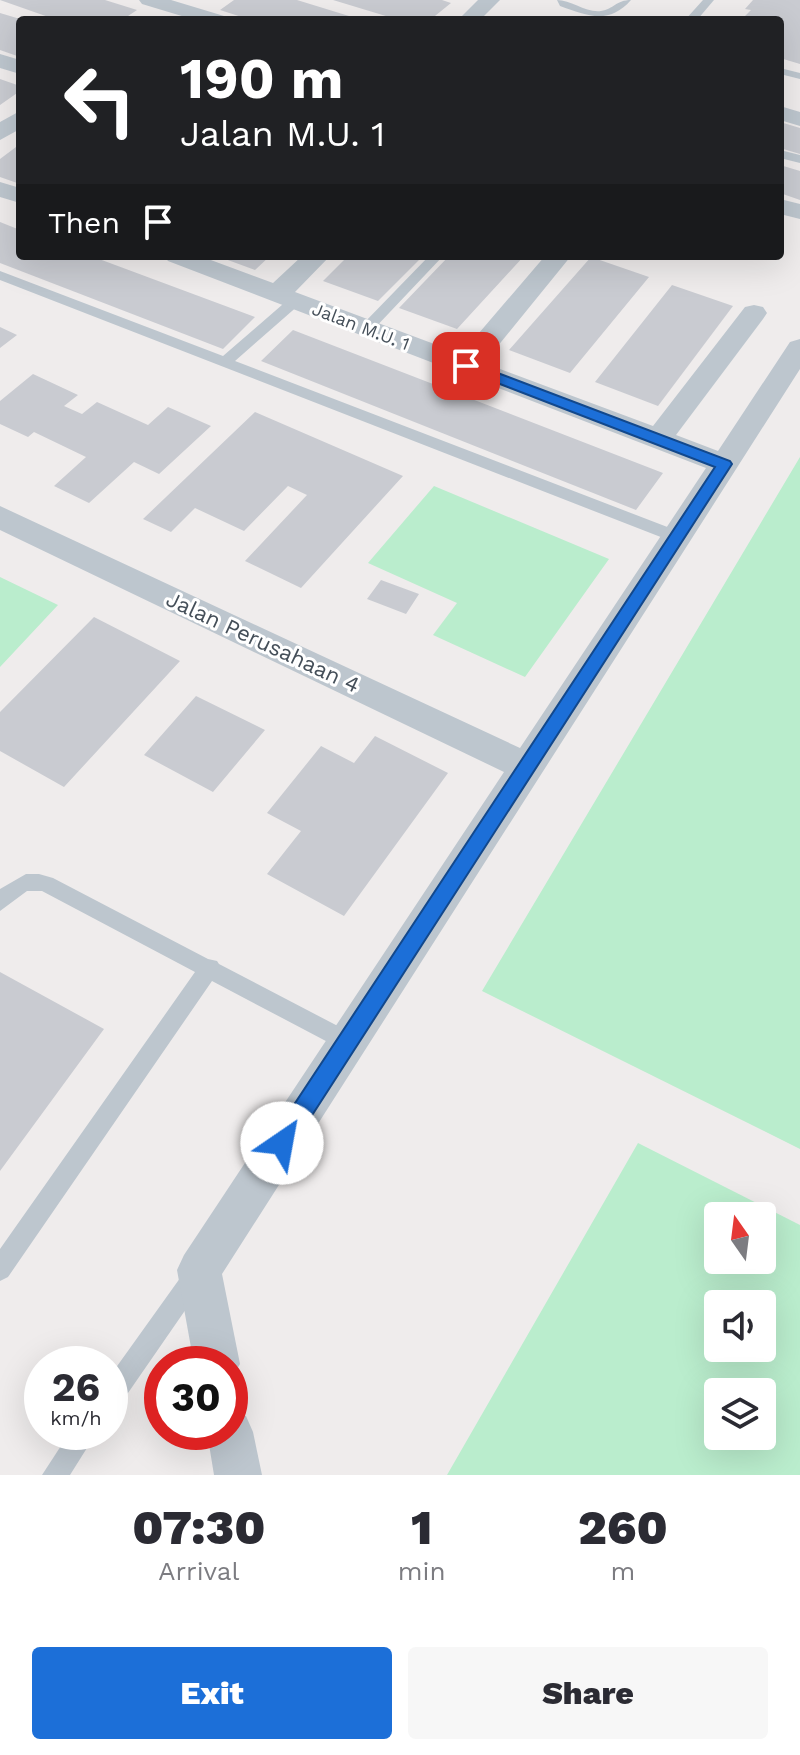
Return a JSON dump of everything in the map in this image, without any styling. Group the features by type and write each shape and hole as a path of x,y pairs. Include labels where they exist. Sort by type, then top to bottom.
{"street":[{"path":"149,0 177,3 208,16"},
{"path":"472,16 490,0"},
{"path":"159,16 177,3"},
{"name":"Jalan M.U. 1","path":"187,260 724,464"},
{"path":"286,298 314,260"},
{"path":"466,366 555,260"},
{"path":"658,439 754,313"},
{"path":"214,1346 199,1270 800,348"},
{"name":"Jalan Perusahaan 4","path":"0,517 527,767"},
{"path":"233,1450 238,1475"}],"lane":[{"path":"562,0 564,4 601,15 612,14 626,0"},
{"path":"695,16 709,0"},
{"path":"367,328 432,260"},
{"path":"0,275 677,537"},
{"path":"225,362 286,298"},
{"path":"0,902 17,885 26,882 46,884 210,967 348,1042"},
{"path":"0,1269 210,967"},
{"path":"128,1371 199,1270"},
{"path":"55,1475 72,1450"}],"green space":[{"path":"800,457 800,1149 482,991"},
{"path":"434,486 609,559 525,677 433,635 457,603 368,563"},
{"path":"0,577 58,605 0,667"},
{"path":"638,1143 755,1202 704,1202 704,1274 776,1274 776,1213 800,1225 800,1475 447,1475"}],"building":[{"path":"0,0 105,0 137,10 128,16 46,16"},
{"path":"234,0 297,0 349,16 239,16 220,10"},
{"path":"333,0 442,0 451,3 435,16 386,16"},
{"path":"753,0 800,0 800,64 784,59 784,16 745,16 751,10 745,9"},
{"path":"0,13 16,18 16,56 0,50"},
{"path":"0,79 16,85 16,94 0,105"},
{"path":"784,123 800,128 800,154 784,149"},
{"path":"16,147 16,183 0,177 0,159"},
{"path":"784,166 800,171 800,200 784,194"},
{"path":"0,222 16,228 16,260 102,260 255,317 223,349 0,263"},
{"path":"228,260 266,260 255,270"},
{"path":"344,260 419,260 378,301 323,281"},
{"path":"445,260 520,260 457,329 399,308"},
{"path":"588,260 600,260 649,277 570,373 509,350"},
{"path":"672,285 733,306 658,406 595,382"},
{"path":"0,327 17,335 0,348"},
{"path":"293,330 663,473 636,510 261,361"},
{"path":"33,374 78,395 64,406 82,414 97,402 148,425 168,407 211,426 159,474 134,462 89,503 54,486 86,457 34,432 28,437 0,424 0,401"},
{"path":"255,412 403,476 301,588 245,561 307,495 288,486 244,531 195,508 171,532 143,519"},
{"path":"381,580 419,594 406,614 367,599"},
{"path":"94,617 180,661 64,787 0,751 0,712"},
{"path":"196,696 265,730 213,792 144,755"},
{"path":"375,736 448,773 344,916 267,874 301,831 267,813 321,746 354,763"},
{"path":"0,972 104,1029 0,1171"}],"route":[{"path":"282,1143 724,464 466,366"}]}
